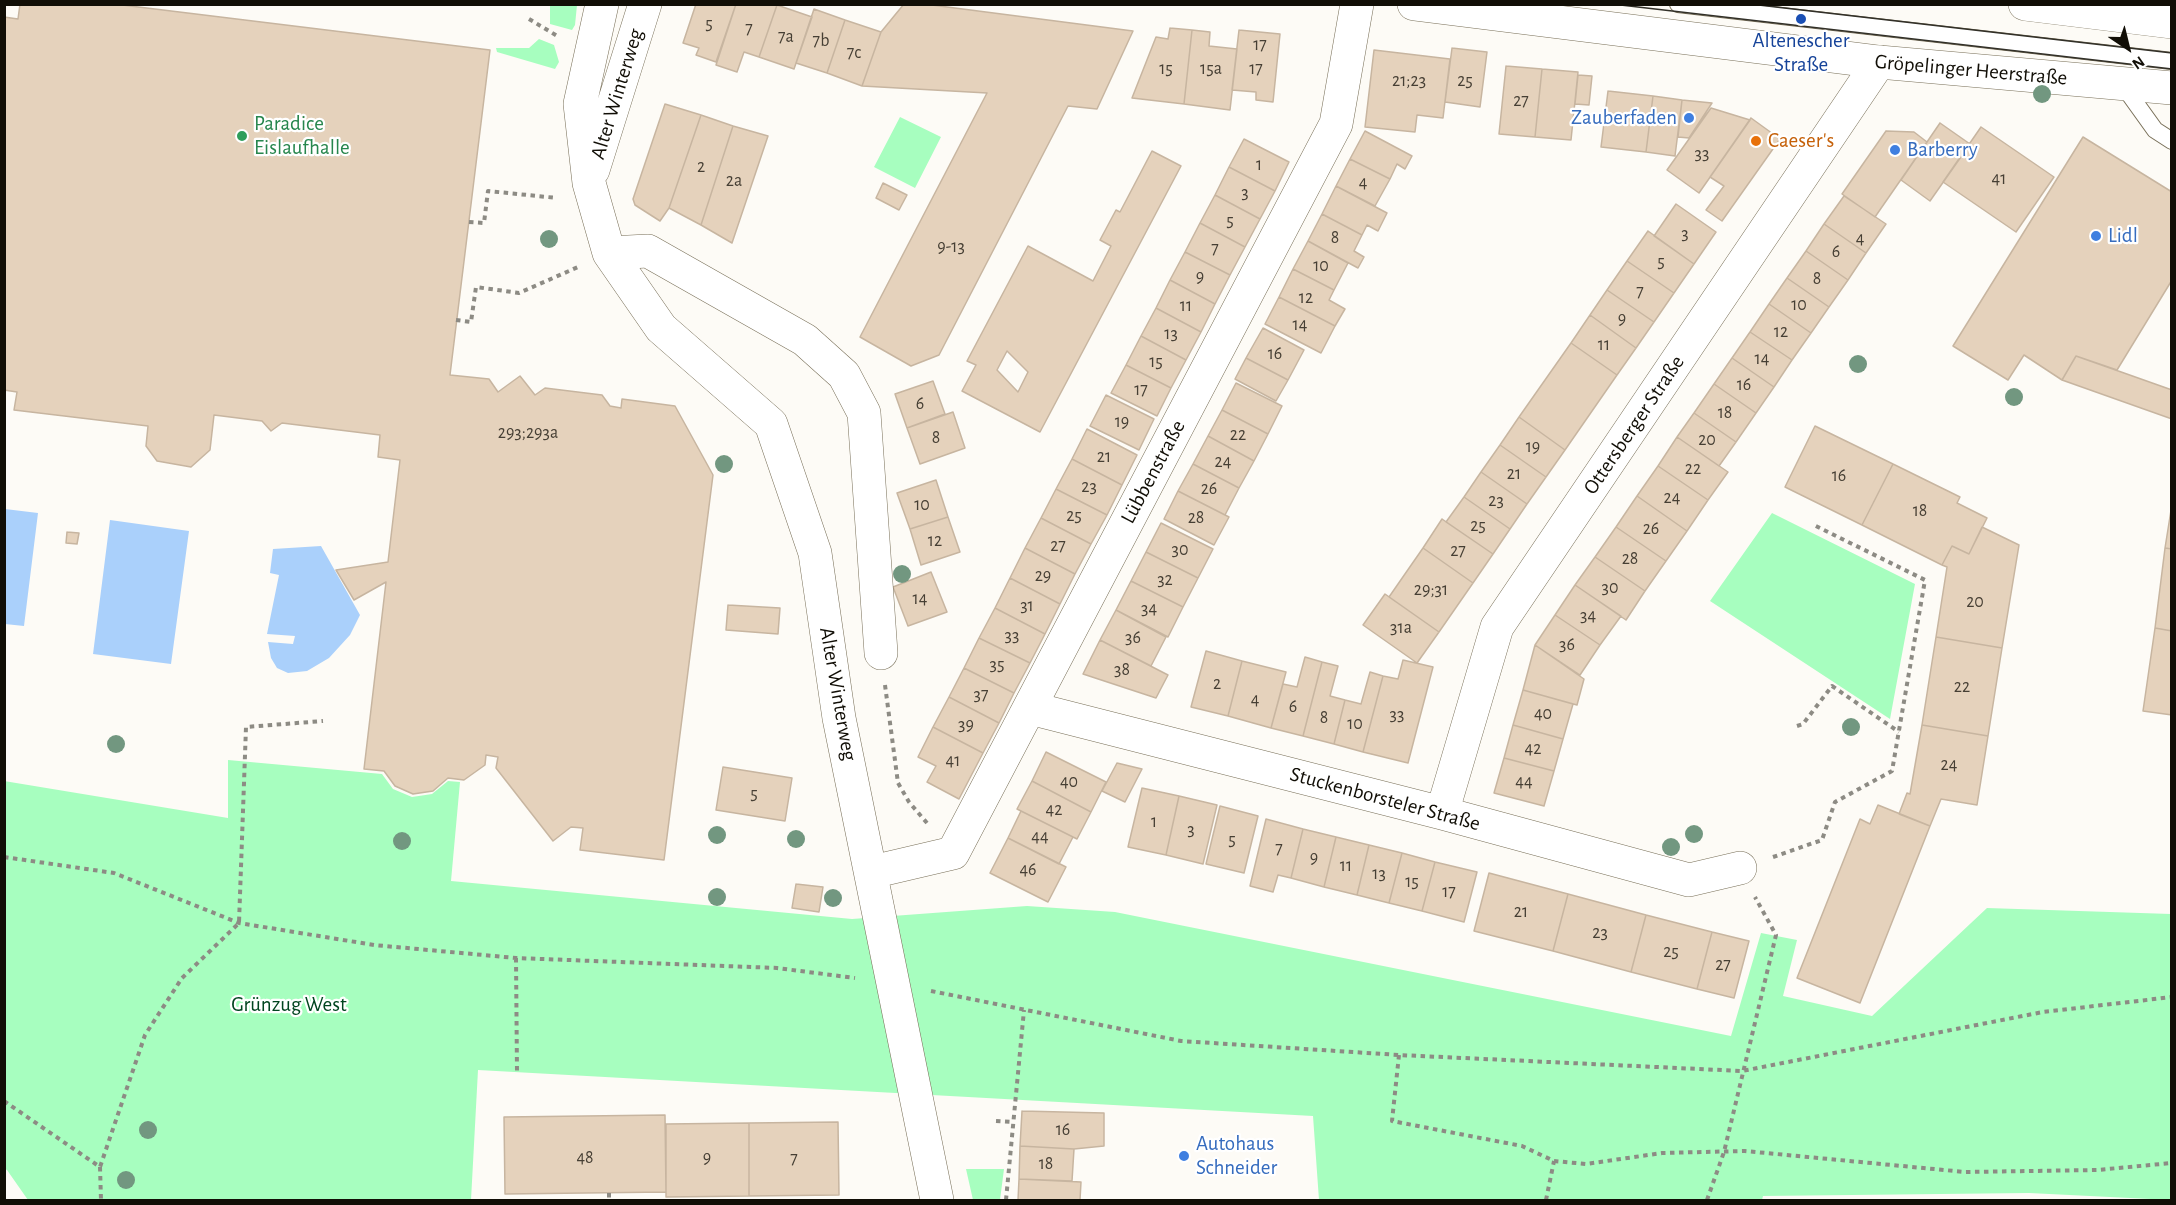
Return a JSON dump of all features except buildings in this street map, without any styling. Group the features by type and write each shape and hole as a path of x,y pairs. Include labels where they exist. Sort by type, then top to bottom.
{"street":[{"name":"Alter Winterweg","path":"602,4 580,104 592,190 609,253 661,328 771,424 815,553 840,718 937,1200"},
{"name":"Alter Winterweg","path":"592,190 645,4"},
{"name":"Lübbenstraße","path":"953,853 1336,124 1357,4"},
{"name":"Gröpelinger Heerstraße","path":"1414,4 1879,62 2172,88"},
{"path":"2025,4 2172,22"},
{"name":"Ottersberger Straße","path":"1442,813 1497,627 1879,62"},
{"path":"609,253 648,251 806,340 844,375 864,413 881,653"},
{"name":"Stuckenborsteler Straße","path":"1030,708 1442,813 1689,880 1740,868"},
{"path":"872,872 953,853"}],"lane":[{"path":"1678,4 2172,61"},
{"path":"2122,84 2155,130 2172,141"}],"path":[{"path":"469,222 484,223 488,191 551,198 592,190"},
{"path":"456,320 471,322 476,287 519,293 609,253"},
{"path":"1707,1200 1724,1152 1776,935 1740,868 1822,840 1835,802 1892,771 1925,580 1812,524"},
{"path":"881,653 898,783 909,802 953,853"},
{"path":"1797,726 1803,724 1832,686 1899,732"},
{"path":"101,1200 100,1167 145,1035 182,978 239,923 246,728 323,722"},
{"path":"4,857 114,873 239,923 374,945 516,958 777,968 892,983 1181,1041 1399,1055 1742,1071 2043,1012 2172,997"},
{"path":"516,958 517,1072"},
{"path":"1006,1200 1024,1010"},
{"path":"1399,1055 1392,1121 1522,1146 1554,1161 1586,1164 1662,1153 1724,1152 1783,1154 1965,1172 2097,1170 2172,1163"},
{"path":"4,1101 100,1167"},
{"path":"996,1121 1012,1122"},
{"path":"1546,1200 1554,1161"},
{"path":"609,1193 609,1200"}],"green space":[{"path":"550,5 577,5 575,25 572,30 550,24"},
{"path":"539,39 554,45 559,62 555,69 497,52 496,48 529,48"},
{"path":"900,117 941,137 915,188 874,167"},
{"path":"1772,513 1915,584 1890,719 1710,601"},
{"name":"Grünzug West","path":"228,760 382,774 393,789 412,797 432,794 448,781 460,782 451,881 852,919 1027,906 1115,912 1731,1036 1761,933 1797,940 1783,996 1872,1016 1987,908 2171,914 2171,1200 2029,1193 1763,1196 1762,1200 1319,1200 1313,1116 478,1070 471,1200 28,1200 5,1169 4,781 228,818"},
{"path":"966,1169 1004,1169 1000,1200 973,1200"}],"water":[{"path":"5,509 38,513 24,626 5,624"},
{"path":"110,520 189,531 171,664 93,654"},
{"path":"321,546 360,615 350,635 329,658 307,671 288,673 277,668 271,658 268,642 293,644 295,636 267,634 279,575 270,573 273,549"}],"tram line":[{"path":"1612,4 2172,69"},
{"path":"1750,4 2172,53"}],"place":[{"name":"Altenescher Straße","path":"1801,19"},
{"name":"Zauberfaden","path":"1689,118"},
{"name":"Paradice Eislaufhalle","path":"242,136"},
{"name":"Caeser's","path":"1756,141"},
{"name":"Barberry","path":"1895,150"},
{"name":"Lidl","path":"2096,236"},
{"name":"Autohaus Schneider","path":"1184,1156"}]}
